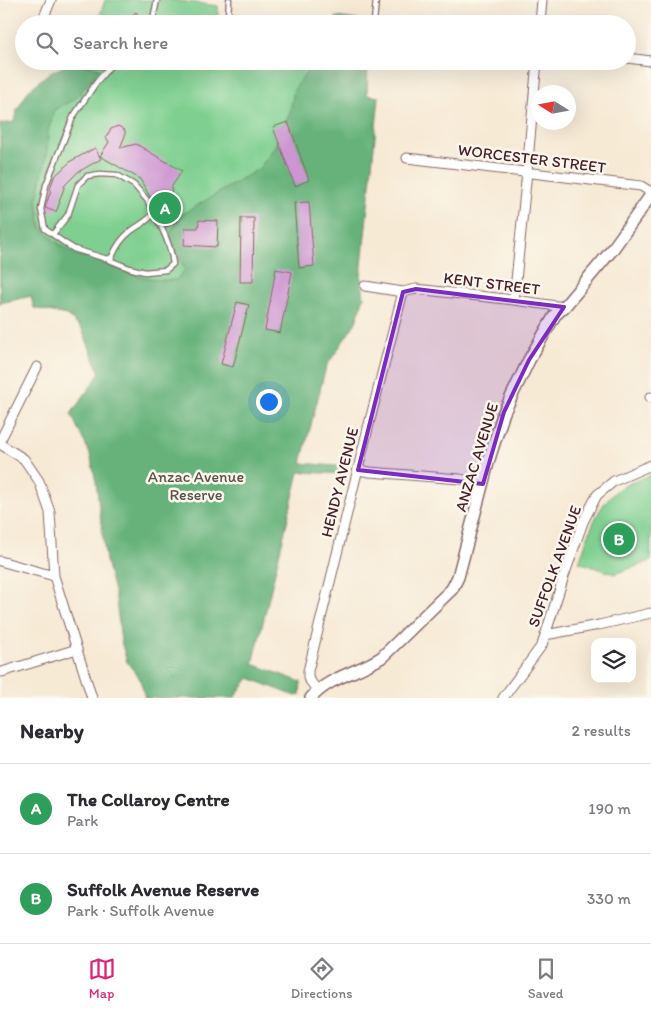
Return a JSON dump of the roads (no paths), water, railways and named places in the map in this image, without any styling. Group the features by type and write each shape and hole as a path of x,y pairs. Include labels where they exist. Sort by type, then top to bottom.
{"street":[{"path":"44,15 50,0"},
{"path":"541,15 542,0"},
{"path":"636,59 651,60"},
{"path":"514,300 536,70"},
{"name":"WORCESTER STREET","path":"407,158 640,186 651,194"},
{"name":"ANZAC AVENUE","path":"314,694 330,682 370,665 382,657 452,589 458,577 489,459 504,412 529,360 555,316 612,250 651,194"},
{"path":"366,286 403,292"},
{"name":"KENT STREET","path":"403,292 416,289 564,307"},
{"name":"HENDY AVENUE","path":"314,694 308,678 308,671 403,292"},
{"path":"37,367 0,443 24,460 39,481 50,512 54,576 92,698"},
{"name":"SUFFOLK AVENUE","path":"503,698 542,645 583,522 597,495 614,481 651,465"},
{"path":"358,470 483,484"},
{"path":"0,561 54,576"},
{"path":"546,635 651,613"},
{"path":"2,672 77,649"}],"lane":[{"path":"154,15 157,0"},
{"path":"228,15 229,0"},
{"path":"375,15 376,0"},
{"path":"53,234 68,215 78,185 87,176 100,174 117,175 134,185 147,200 162,227 172,252 173,264 166,270 145,272 129,268 74,249 66,244 45,228 41,209 46,185 73,117 106,70"},
{"path":"107,259 112,257 116,247 132,230 148,221 154,214"}],"place":[{"name":"The Collaroy Centre","path":"165,208"},
{"name":"Suffolk Avenue Reserve","path":"619,539"}],"park label":[{"name":"Anzac Avenue Reserve","path":"196,485"}]}
